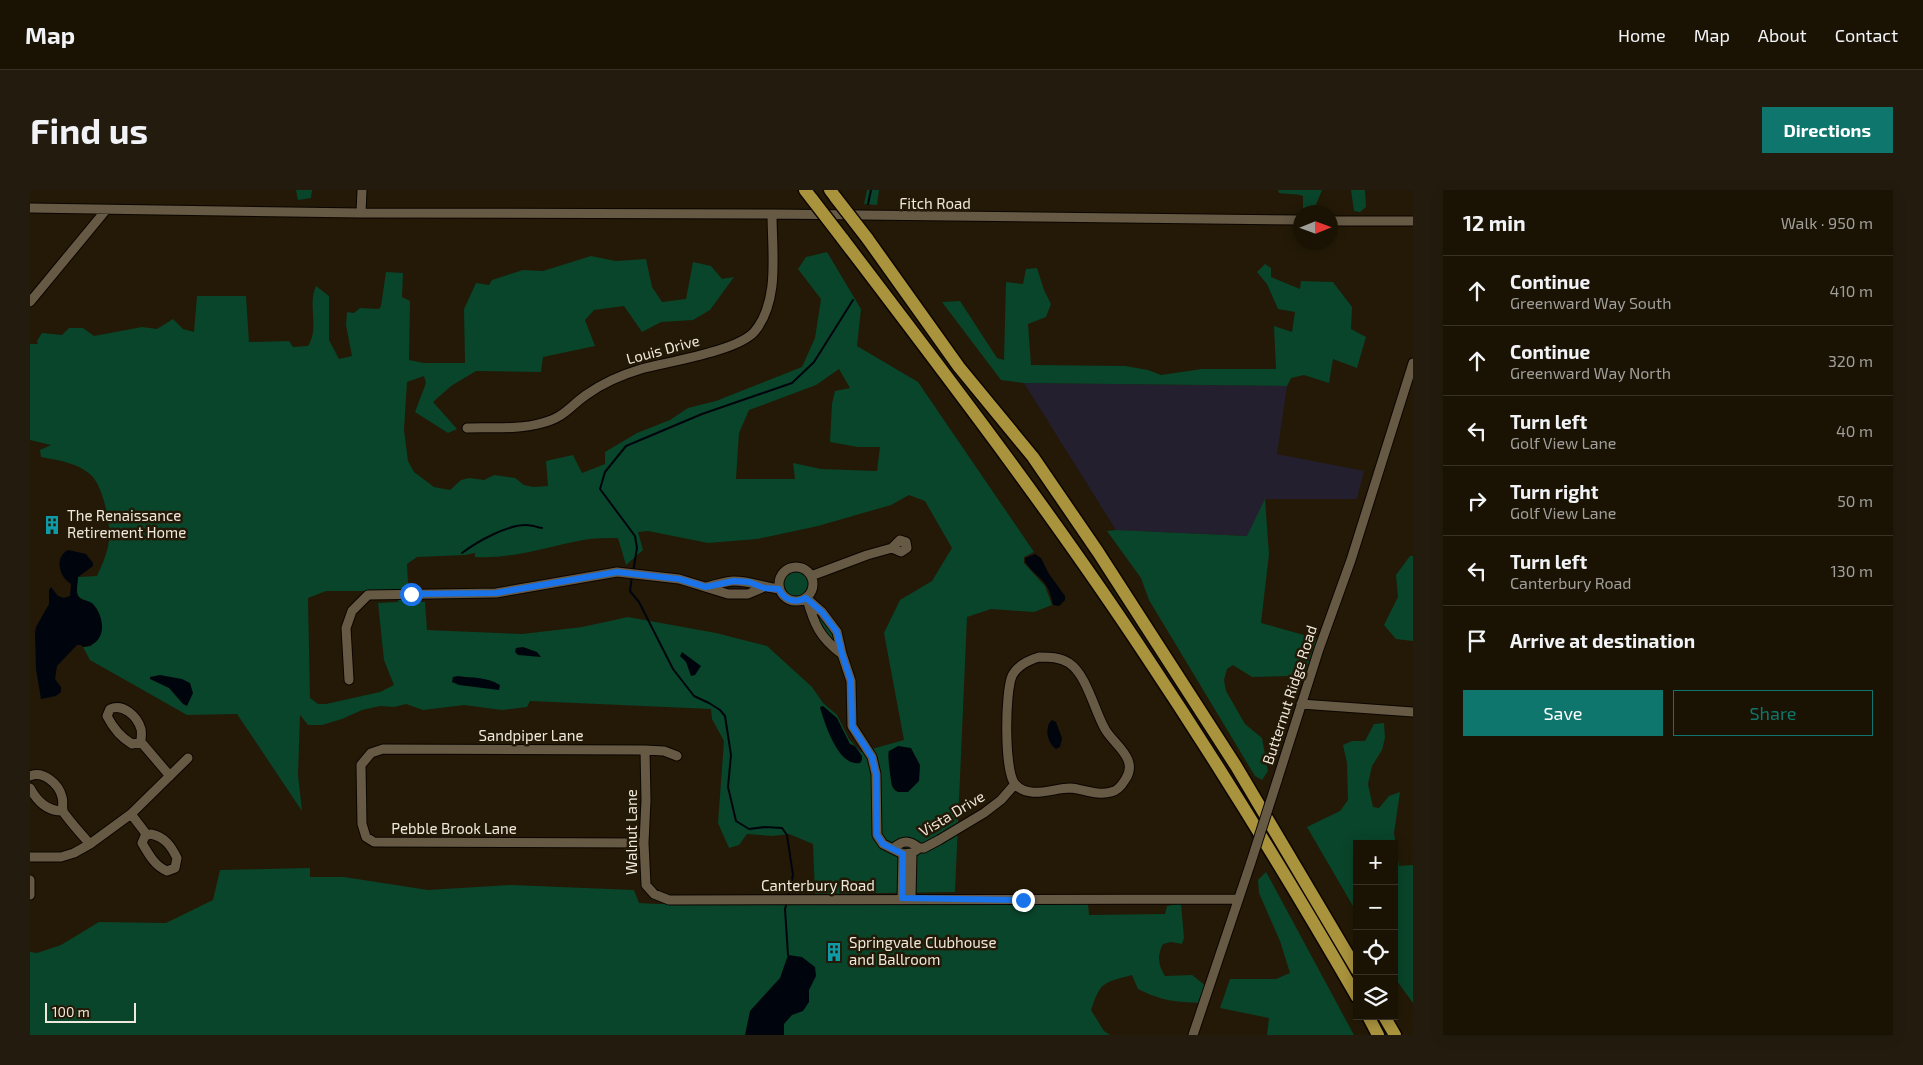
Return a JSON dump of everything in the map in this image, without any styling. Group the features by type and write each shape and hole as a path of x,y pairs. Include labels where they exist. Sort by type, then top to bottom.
{"highway":[{"path":"833,194 960,367 1033,457 1098,552 1236,766 1353,963"},
{"path":"808,195 1016,470 1146,655 1302,903 1353,990"},
{"path":"1370,1020 1378,1035"},
{"path":"1386,1020 1395,1035"}],"street":[{"path":"361,213 362,190"},
{"name":"Fitch Road","path":"30,208 361,213 772,214 1293,220"},
{"path":"30,302 106,210"},
{"name":"Louis Drive","path":"467,428 526,426 543,423 564,415 585,396 611,379 732,346 753,333 764,317 772,292 772,214"},
{"path":"1338,221 1413,221"},
{"name":"Butternut Ridge Road","path":"1193,1035 1413,363"},
{"path":"811,576 858,558 892,548"},
{"path":"792,567 803,568 811,576 813,588 806,598 801,601 790,600 781,594 779,589 782,572 792,567"},
{"path":"349,680 346,628 352,610 368,595 496,593 617,572 640,573 679,579 728,594 748,594 764,588 779,589"},
{"path":"806,598 822,612 837,632 851,681 852,726 872,757 876,774 877,835 883,844 894,848 911,852 912,842 907,841 894,848"},
{"path":"806,598 812,618 819,632 829,645 842,654"},
{"path":"1053,657 1068,662 1081,677 1106,730 1127,756 1129,769 1127,778 1121,786 1112,792 1096,794 1081,789 1068,788 1040,793 1027,791 1016,784 1010,772 1007,724 1008,692 1013,675 1030,659 1053,657"},
{"path":"1301,704 1413,712"},
{"path":"141,742 132,744 124,740 107,716 110,709 116,706 125,709 137,720 142,731 141,742 170,776"},
{"name":"Sandpiper Lane","path":"383,749 646,750 664,751 677,756"},
{"name":"Pebble Brook Lane","path":"383,749 371,753 361,765 362,824 366,836 374,842 644,843"},
{"name":"Walnut Lane","path":"646,750 644,843 646,884 654,894 669,900"},
{"path":"30,857 61,857 74,853 90,844 132,814 188,758"},
{"path":"30,776 36,774 46,776 57,787 62,798 62,810 90,844"},
{"name":"Vista Drive","path":"906,898 911,852 940,840 984,814 1016,784"},
{"path":"30,788 45,807 52,811 62,810"},
{"path":"132,814 147,835"},
{"path":"30,880 30,895"},
{"name":"Canterbury Road","path":"669,900 906,898 983,900 1238,899"}],"shaded area":[{"path":"1024,383 1287,386 1277,454 1364,471 1357,499 1266,499 1248,536 1116,530"},
{"path":"68,550 86,554 93,563 93,566 78,577 77,593 80,598 93,604 100,616 102,630 97,641 83,647 77,645 57,666 55,679 61,687 61,692 56,696 41,699 36,669 36,627 49,604 49,590 51,587 58,596 64,598 70,596 71,584 64,577 60,567 61,557"},
{"path":"1035,554 1041,558 1049,574 1065,596 1065,600 1059,606 1053,605 1046,585 1025,562 1025,558"},
{"path":"523,647 537,652 541,657 518,655 515,652 516,648"},
{"path":"682,652 701,666 695,675 691,676 686,662 680,656"},
{"path":"160,675 182,679 190,683 193,693 187,706 169,688 150,679 150,677"},
{"path":"453,677 490,680 500,685 499,690 459,685 452,682"},
{"path":"823,706 837,718 850,744 855,746 862,756 860,763 852,763 846,759 834,745 821,711 820,707"},
{"path":"1052,720 1056,722 1062,738 1060,747 1056,749 1050,743 1047,730"},
{"path":"898,746 911,748 920,765 919,781 908,792 898,792 892,786 889,751"},
{"path":"788,955 802,957 815,967 816,976 809,990 809,1002 803,1011 792,1015 784,1024 784,1035 745,1035 750,1011 780,978"}],"green space":[{"path":"296,190 312,190 311,198 298,200"},
{"path":"867,190 879,190 877,205 864,204"},
{"path":"1278,190 1322,190 1316,205 1303,205 1303,196 1279,193"},
{"path":"1351,190 1365,190 1366,207 1360,212 1354,211"},
{"path":"827,252 861,309 857,346 918,382 1034,552 1024,557 1024,563 1045,586 1052,605 1034,612 991,609 967,617 955,892 815,894 813,844 789,834 773,836 747,834 739,845 729,848 718,823 724,741 712,719 711,709 530,701 527,707 502,710 464,705 423,710 406,704 394,707 380,706 362,710 322,725 308,725 300,715 298,775 302,811 237,714 187,715 90,660 83,647 92,646 87,601 78,595 78,577 97,576 107,549 109,525 102,496 91,475 74,465 41,457 40,450 51,445 30,440 30,344 38,344 37,341 42,333 62,335 69,328 83,328 94,336 142,327 157,329 173,319 183,329 194,332 197,296 246,296 249,342 289,341 293,347 308,346 313,331 313,301 316,286 329,296 329,340 339,359 352,356 346,325 347,312 354,313 360,308 379,309 386,272 403,273 402,297 410,301 409,360 424,363 465,363 464,309 476,283 489,285 492,280 523,270 543,271 591,256 616,261 646,259 652,287 662,302 686,299 693,262 711,266 722,279 734,277 710,310 693,320 661,322 642,332 624,306 594,310 585,320 595,346 543,357 541,372 476,371 451,386 433,402 457,429 448,433 415,412 426,383 424,376 407,382 404,430 408,461 414,472 434,487 450,490 461,480 469,478 484,480 494,475 515,478 524,485 533,487 548,486 546,461 573,455 582,473 605,464 605,452 637,433 670,420 688,408 716,401 802,367 815,338 821,299 798,269 806,257","holes":["839,369 850,388 835,391 832,404 830,442 858,447 880,447 877,471 821,469 793,463 795,479 736,479 739,433 749,410 816,385","909,495 925,501 952,548 932,581 900,600 884,633 904,740 861,752 849,739 837,715 823,703 812,687 767,646 716,633 628,617 582,627 522,634 427,630 425,602 409,602 407,564 417,557 475,553 475,557 503,556 583,540 618,538 626,565 643,550 638,532 648,531 708,543 757,539 818,526 891,505","326,591 399,591 398,602 378,603 384,660 394,685 380,692 326,704 318,704 310,698 308,598"]},
{"path":"1265,264 1271,268 1271,277 1300,289 1301,281 1333,282 1352,307 1351,329 1366,337 1357,368 1333,359 1329,383 1304,375 1291,378 1287,386 1024,383 1001,380 942,302 960,301 997,358 1004,360 1006,282 1023,284 1026,269 1037,268 1051,304 1046,317 1028,324 1031,365 1125,366 1148,370 1161,375 1202,369 1276,369 1274,326 1292,332 1295,312 1278,309 1267,284 1257,272"},
{"path":"1265,499 1269,554 1261,623 1318,639 1304,678 1291,676 1252,677 1233,665 1227,669 1224,680 1226,691 1245,724 1262,738 1268,771 1262,780 1255,776 1149,600 1141,578 1107,531 1247,536"},
{"path":"1410,556 1413,556 1413,641 1396,639 1384,625 1398,597 1396,575"},
{"path":"796,570 806,574 810,584 806,594 796,598 786,594 782,584 786,574"},
{"path":"817,615 833,632 837,643 833,645 816,617"},
{"path":"1384,723 1385,738 1382,750 1372,766 1368,784 1373,807 1379,808 1389,796 1400,792 1394,833 1395,840 1353,840 1353,906 1307,827 1340,811 1348,800 1347,763 1343,745 1352,741 1365,741 1374,724"},
{"path":"1398,859 1399,866 1413,865 1413,1003 1398,982"},
{"path":"310,868 310,877 344,877 428,890 511,885 634,890 639,903 658,904 924,905 928,903 1088,903 1089,915 1165,914 1167,906 1181,903 1184,938 1182,944 1171,942 1163,944 1159,956 1161,968 1165,976 1192,975 1206,986 1201,1003 1169,1000 1154,996 1138,989 1132,975 1109,982 1101,988 1091,1010 1104,1031 1110,1035 30,1035 30,952 37,953 61,945 99,922 166,923 213,900 220,870"},
{"path":"1266,872 1354,1035 1267,1035 1269,1018 1220,1008 1230,979 1276,979 1290,973 1280,941 1259,893 1258,880"}],"waterway":[{"path":"868,204 871,190"},
{"path":"633,572 637,548 635,536 600,489 605,472 626,446 702,414 792,383 814,362 853,300"},
{"path":"462,553 484,539 510,528 526,525 542,528"},
{"path":"632,576 630,591 639,602 673,669 694,696 720,710 725,716 731,755 728,787 736,821 749,829 765,827 782,828 787,835 793,875 788,897"},
{"path":"787,902 785,909 788,955"}],"place":[{"name":"The Renaissance Retirement Home","path":"52,525"},
{"name":"Springvale Clubhouse and Ballroom","path":"834,952"}],"route":[{"path":"411,594 496,593 617,572 640,573 679,579 706,587 733,581 749,582 764,588 779,589 781,594 790,600 801,601 806,598 822,612 837,632 851,681 852,726 872,757 876,774 877,835 883,844 903,854 902,898 1023,900"}]}
